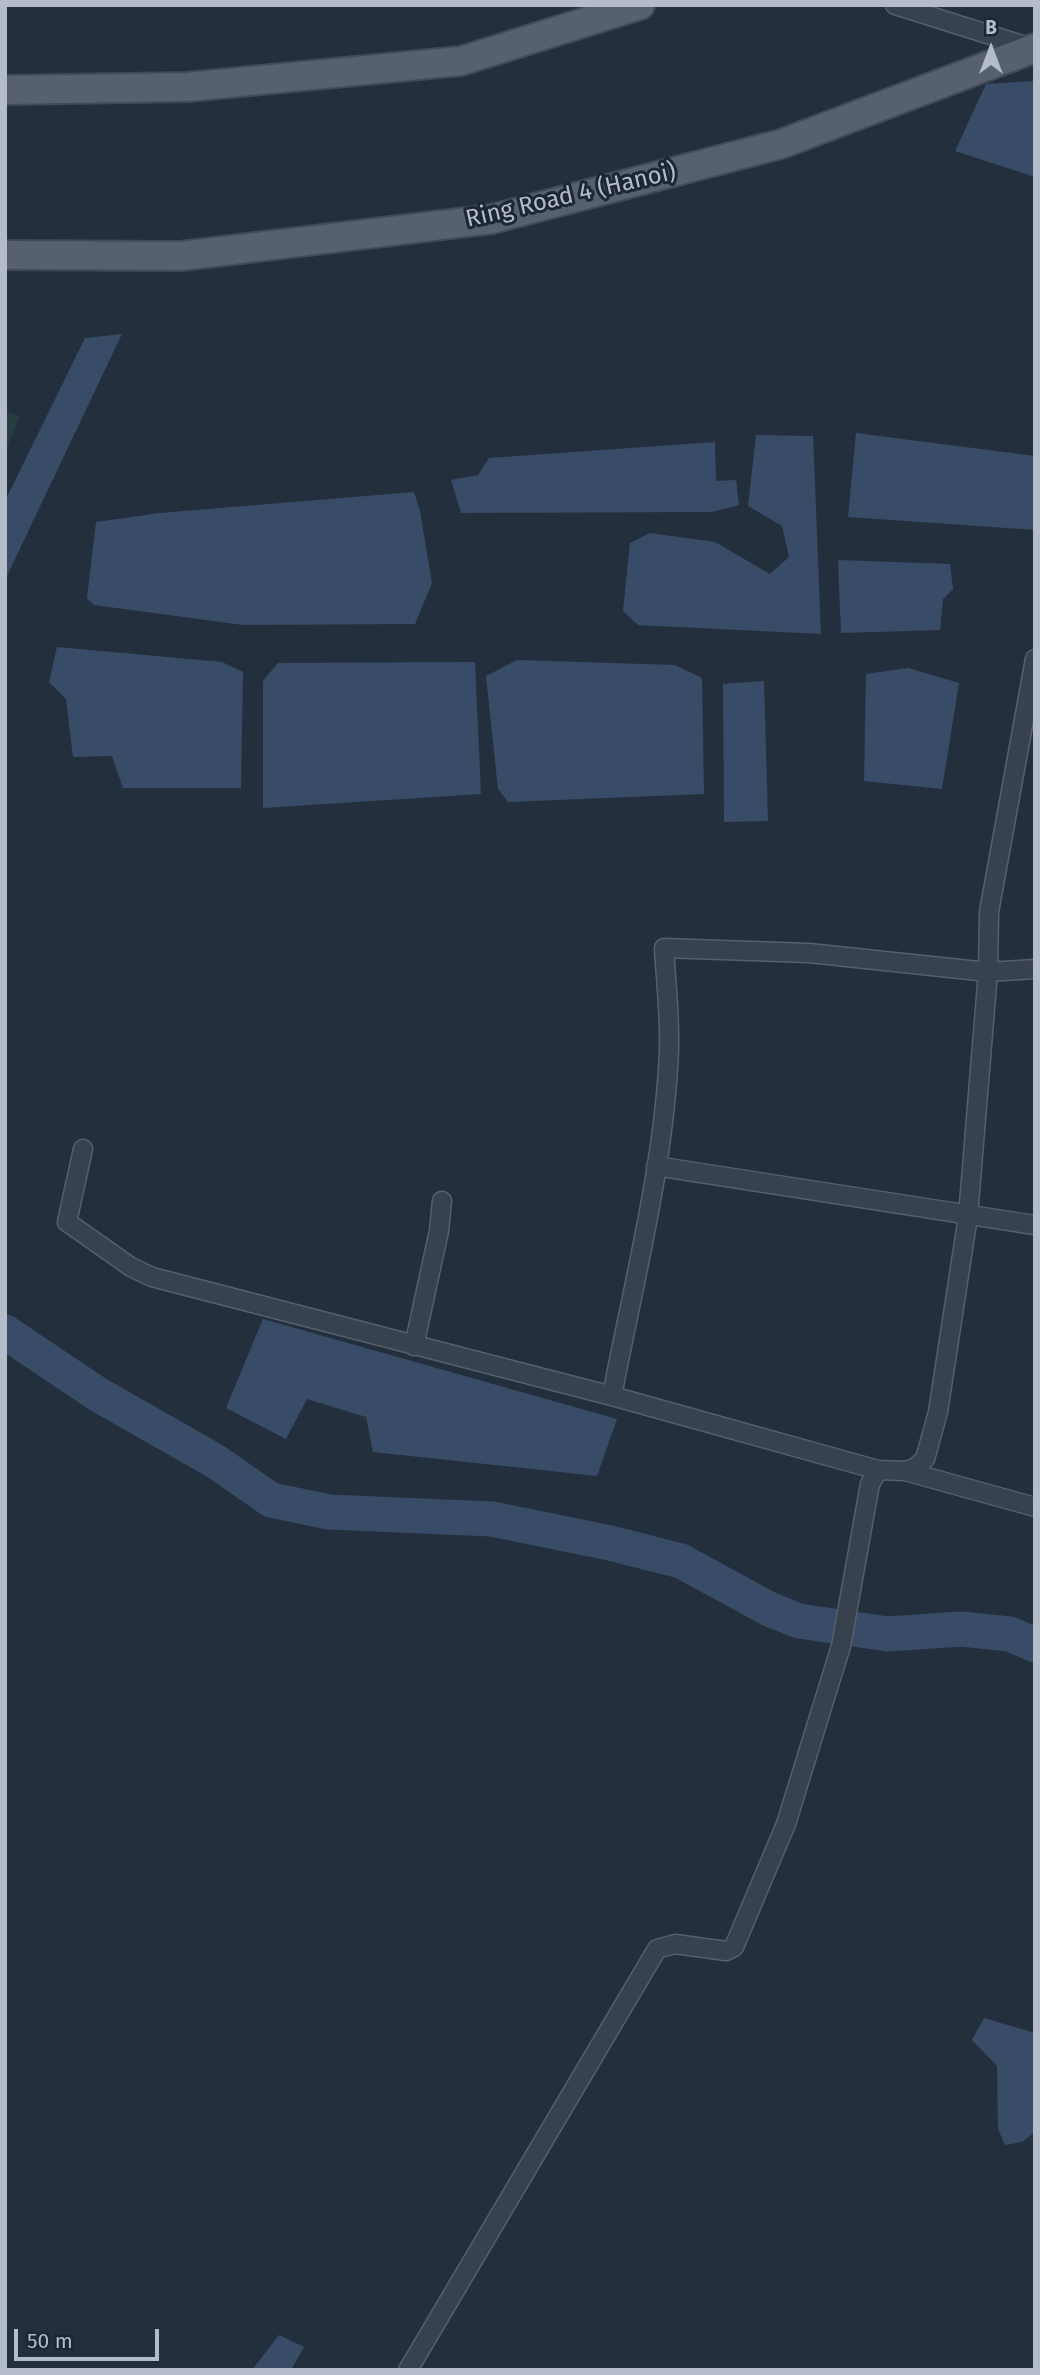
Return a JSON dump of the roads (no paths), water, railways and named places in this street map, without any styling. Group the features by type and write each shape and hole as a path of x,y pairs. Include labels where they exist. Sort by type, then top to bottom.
{"main road":[{"path":"5,90 187,87 461,61 640,5"},
{"name":"Ring Road 4 (Hanoi)","path":"5,255 181,256 492,219 780,144 1034,49"}],"street":[{"path":"895,5 1034,49"},
{"path":"905,1471 915,1468 925,1459 932,1435 968,1216 988,972 989,912 1035,659"},
{"path":"612,1396 656,1166 669,1046 664,948 809,953 988,972 1035,969"},
{"path":"83,1149 67,1222 131,1267 152,1277 612,1396 878,1470 905,1471 1035,1507"},
{"path":"656,1166 1035,1226"},
{"path":"414,1346 439,1231 442,1201"},
{"path":"408,2370 657,1950 675,1944 726,1951 734,1947 786,1825 841,1646 870,1484 878,1470"}],"water":[{"path":"1035,81 1035,177 955,151 986,84"},
{"path":"122,334 5,580 5,501 85,338"},
{"path":"856,433 1035,456 1035,530 848,517"},
{"path":"756,435 813,436 821,634 638,625 623,611 630,543 650,533 715,542 770,574 789,557 782,526 748,506"},
{"path":"715,442 716,481 736,480 739,505 712,512 461,513 451,480 478,475 489,458"},
{"path":"414,492 420,511 432,583 415,624 243,625 94,605 87,598 96,522 160,513"},
{"path":"838,560 950,564 953,589 943,599 940,630 841,633"},
{"path":"57,647 222,662 243,672 241,788 123,788 112,756 73,757 66,699 49,682"},
{"path":"517,660 675,665 702,678 704,794 508,802 498,789 486,676"},
{"path":"475,662 481,794 263,808 263,681 278,663"},
{"path":"908,668 959,683 942,789 864,781 866,674"},
{"path":"764,681 768,821 724,822 723,684"},
{"path":"263,1319 617,1419 597,1476 373,1452 366,1417 307,1399 286,1439 226,1408"},
{"path":"984,2018 1035,2033 1035,2132 1022,2142 1005,2145 998,2129 997,2066 972,2040"},
{"path":"279,2335 304,2347 291,2370 252,2370"}],"waterway":[{"path":"5,1332 99,1395 215,1461 271,1500 329,1512 492,1519 610,1543 681,1561 769,1609 799,1621 888,1634 961,1629 1010,1634 1035,1645"}]}
